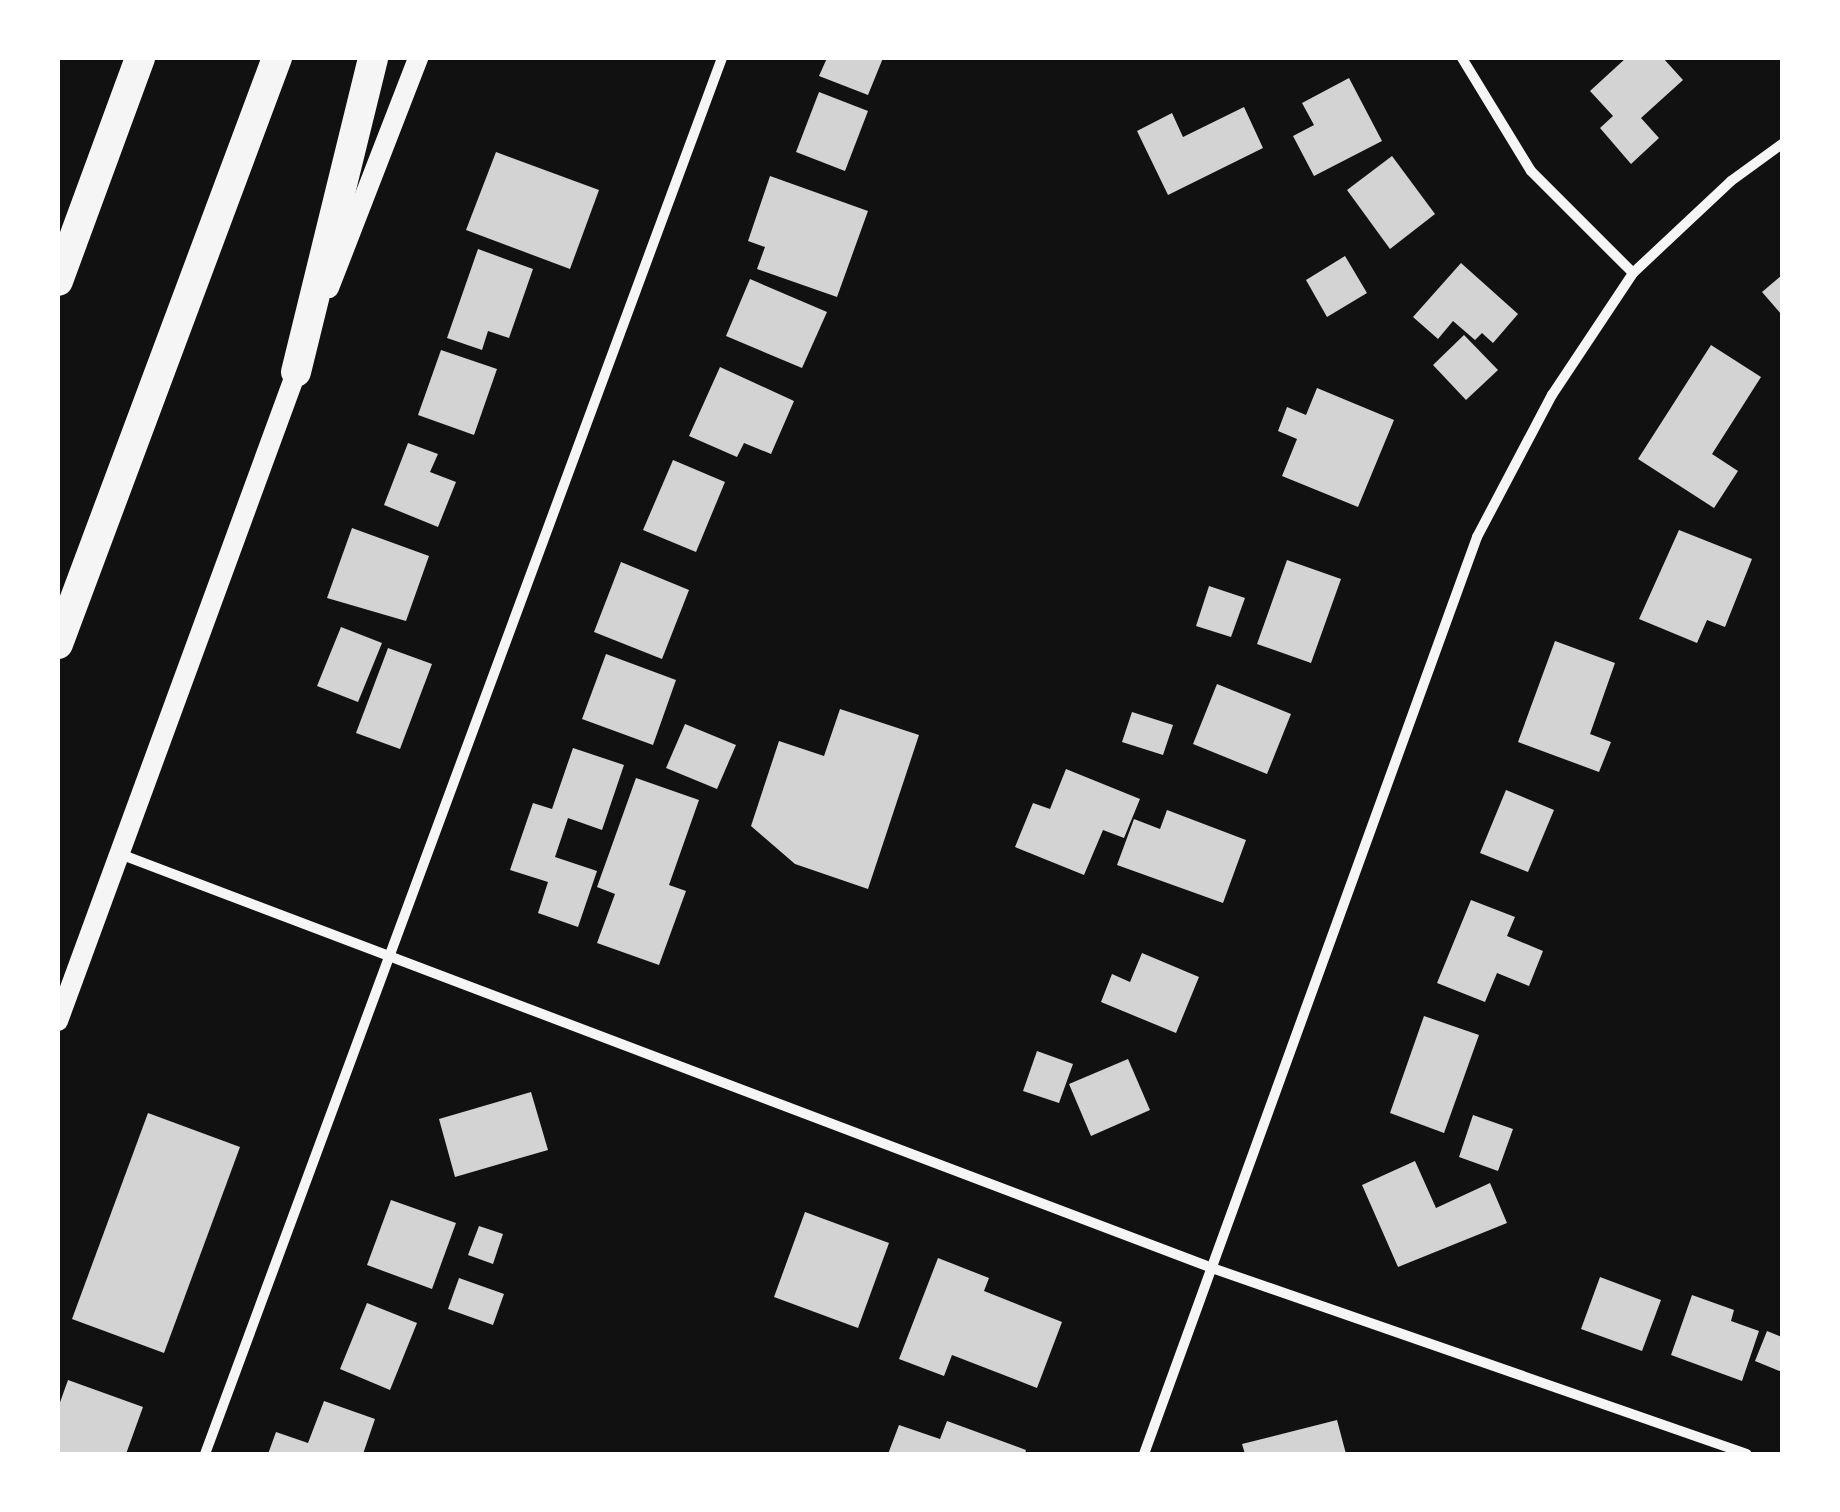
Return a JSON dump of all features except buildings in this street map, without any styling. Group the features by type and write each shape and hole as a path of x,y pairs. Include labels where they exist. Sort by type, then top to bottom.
{"highway":[{"path":"58,281 140,58"},
{"path":"58,644 277,58"},
{"path":"296,372 374,58"}],"main road":[{"path":"58,1022 296,372 418,58"}],"street":[{"path":"205,1454 722,58"},
{"path":"1462,58 1531,172 1633,273"},
{"path":"1144,1454 1478,537 1552,395 1633,273 1731,180 1782,144"},
{"path":"120,853 391,952 1212,1268 1747,1454"}]}
